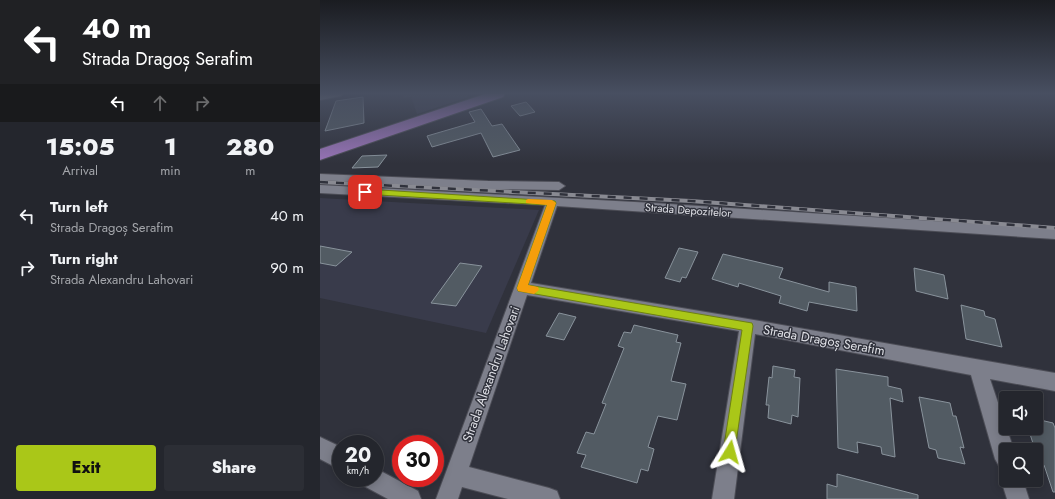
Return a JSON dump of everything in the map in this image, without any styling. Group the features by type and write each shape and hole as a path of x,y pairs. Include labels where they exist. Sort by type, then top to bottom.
{"main road":[{"path":"320,155 430,117"}],"street":[{"path":"320,177 559,186"},
{"name":"Strada Depozitelor","path":"320,189 552,203 653,207 1055,234"},
{"name":"Strada Alexandru Lahovari","path":"447,499 552,203"},
{"name":"Strada Dragoș Serafim","path":"522,288 748,326 1055,382"},
{"path":"722,499 748,326"},
{"path":"978,368 1001,443"},
{"path":"320,447 332,454"},
{"path":"456,474 549,499"},
{"path":"384,485 410,499"},
{"path":"1014,487 1018,499"}],"shaded area":[{"path":"320,198 539,210 486,333 320,298"}],"building":[{"path":"330,117 364,117 364,123 325,131"},
{"path":"472,117 486,117 492,126 502,124 520,150 493,157 481,133 432,147 427,136 475,122"},
{"path":"387,155 378,167 352,168 362,156"},
{"path":"320,246 352,252 336,266 320,263"},
{"path":"679,248 698,252 686,278 682,277 680,282 665,278"},
{"path":"723,254 783,268 779,278 829,292 829,282 856,287 857,311 809,302 807,311 779,303 781,296 739,283 738,287 712,279"},
{"path":"460,263 482,266 456,306 431,303"},
{"path":"914,268 944,275 948,299 916,291"},
{"path":"961,305 984,311 985,316 995,319 1002,347 966,339"},
{"path":"559,313 576,317 564,340 546,336"},
{"path":"634,325 678,335 676,342 681,343 671,381 686,384 677,420 658,416 648,447 654,449 648,471 641,469 637,483 581,467 586,455 577,453 586,432 594,434 606,404 602,403 624,348 618,346 624,332 631,333"},
{"path":"773,366 795,370 794,377 800,378 798,417 792,415 791,424 768,418 769,405 766,405 769,377 772,378"},
{"path":"836,369 888,377 888,386 901,389 903,402 890,398 895,457 882,454 881,447 857,442 858,453 838,448"},
{"path":"919,397 950,403 953,416 956,416 964,448 960,447 965,464 938,458 936,450 929,448"},
{"path":"1043,421 1053,423 1055,428 1055,492 1053,492 1043,465 1043,443 1033,443 1030,435 1043,435"},
{"path":"837,474 918,495 918,499 827,499 827,484 837,487"}],"railway":[{"path":"320,182 691,201 1055,228"}],"slow traffic":[{"path":"528,201 552,203 522,288 534,290"}],"route":[{"path":"365,192 552,203 522,288 748,326 730,452"}]}
